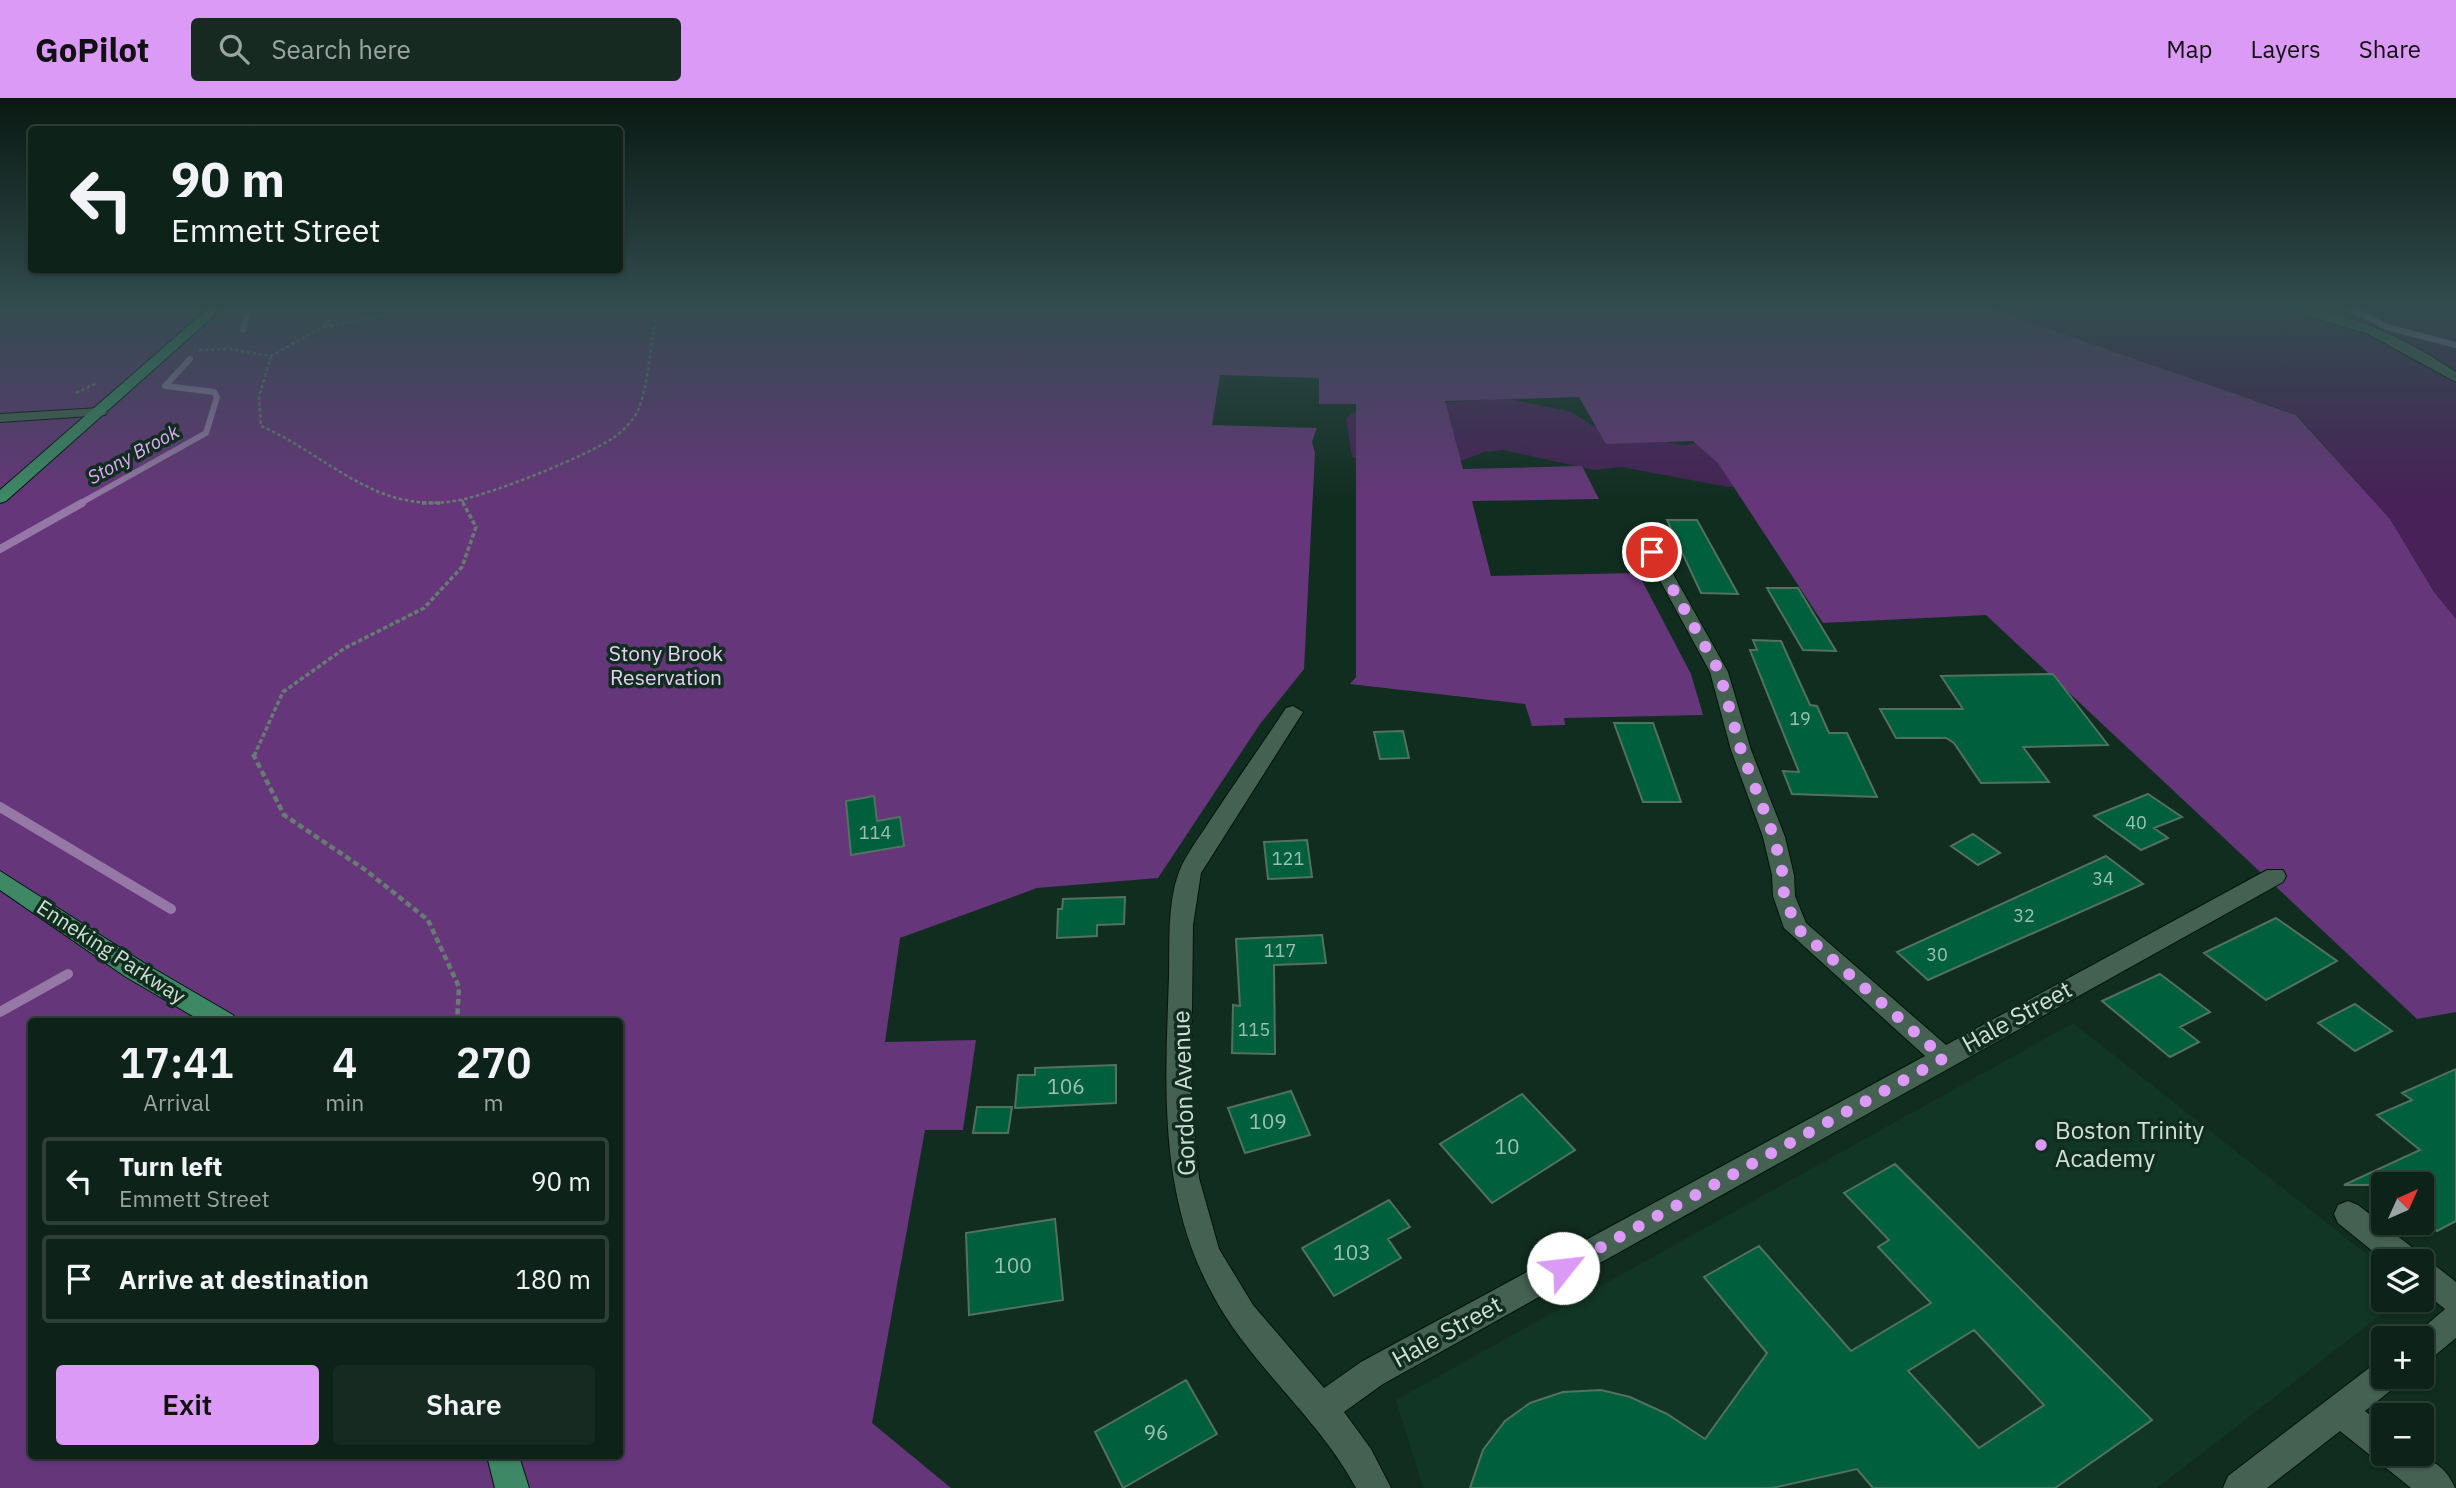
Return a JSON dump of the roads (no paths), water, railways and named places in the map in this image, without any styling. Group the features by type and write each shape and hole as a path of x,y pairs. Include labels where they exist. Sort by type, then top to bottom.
{"main road":[{"path":"0,498 147,371"},
{"name":"Enneking Parkway","path":"0,879 135,970 217,1018"},
{"path":"504,1459 512,1488"}],"street":[{"path":"0,418 100,412"},
{"path":"1641,531 1719,671 1739,742 1774,837 1783,875 1784,896 1797,928 1944,1058"},
{"name":"Gordon Avenue","path":"1293,712 1241,789 1190,874 1182,917 1178,1069 1180,1133 1189,1194 1210,1262 1250,1327 1345,1438 1374,1488"},
{"name":"Hale Street","path":"1322,1409 1372,1374 2275,876"},
{"path":"2348,1214 2392,1249"},
{"path":"2434,1283 2456,1300"},
{"path":"2434,1336 2456,1319"},
{"path":"2240,1488 2371,1386"},
{"path":"2340,1410 2371,1437"},
{"path":"2408,1466 2438,1488"}],"waterway":[{"name":"Stony Brook","path":"79,504 206,433 217,397 214,392 165,386 179,371"},
{"name":"Stony Brook","path":"0,549 82,503"},
{"name":"Stony Brook","path":"0,807 171,909"},
{"name":"Stony Brook","path":"0,1012 68,974"}],"place":[{"name":"Boston Trinity Academy","path":"2041,1145"}],"park label":[{"name":"Stony Brook Reservation","path":"666,666"}]}
